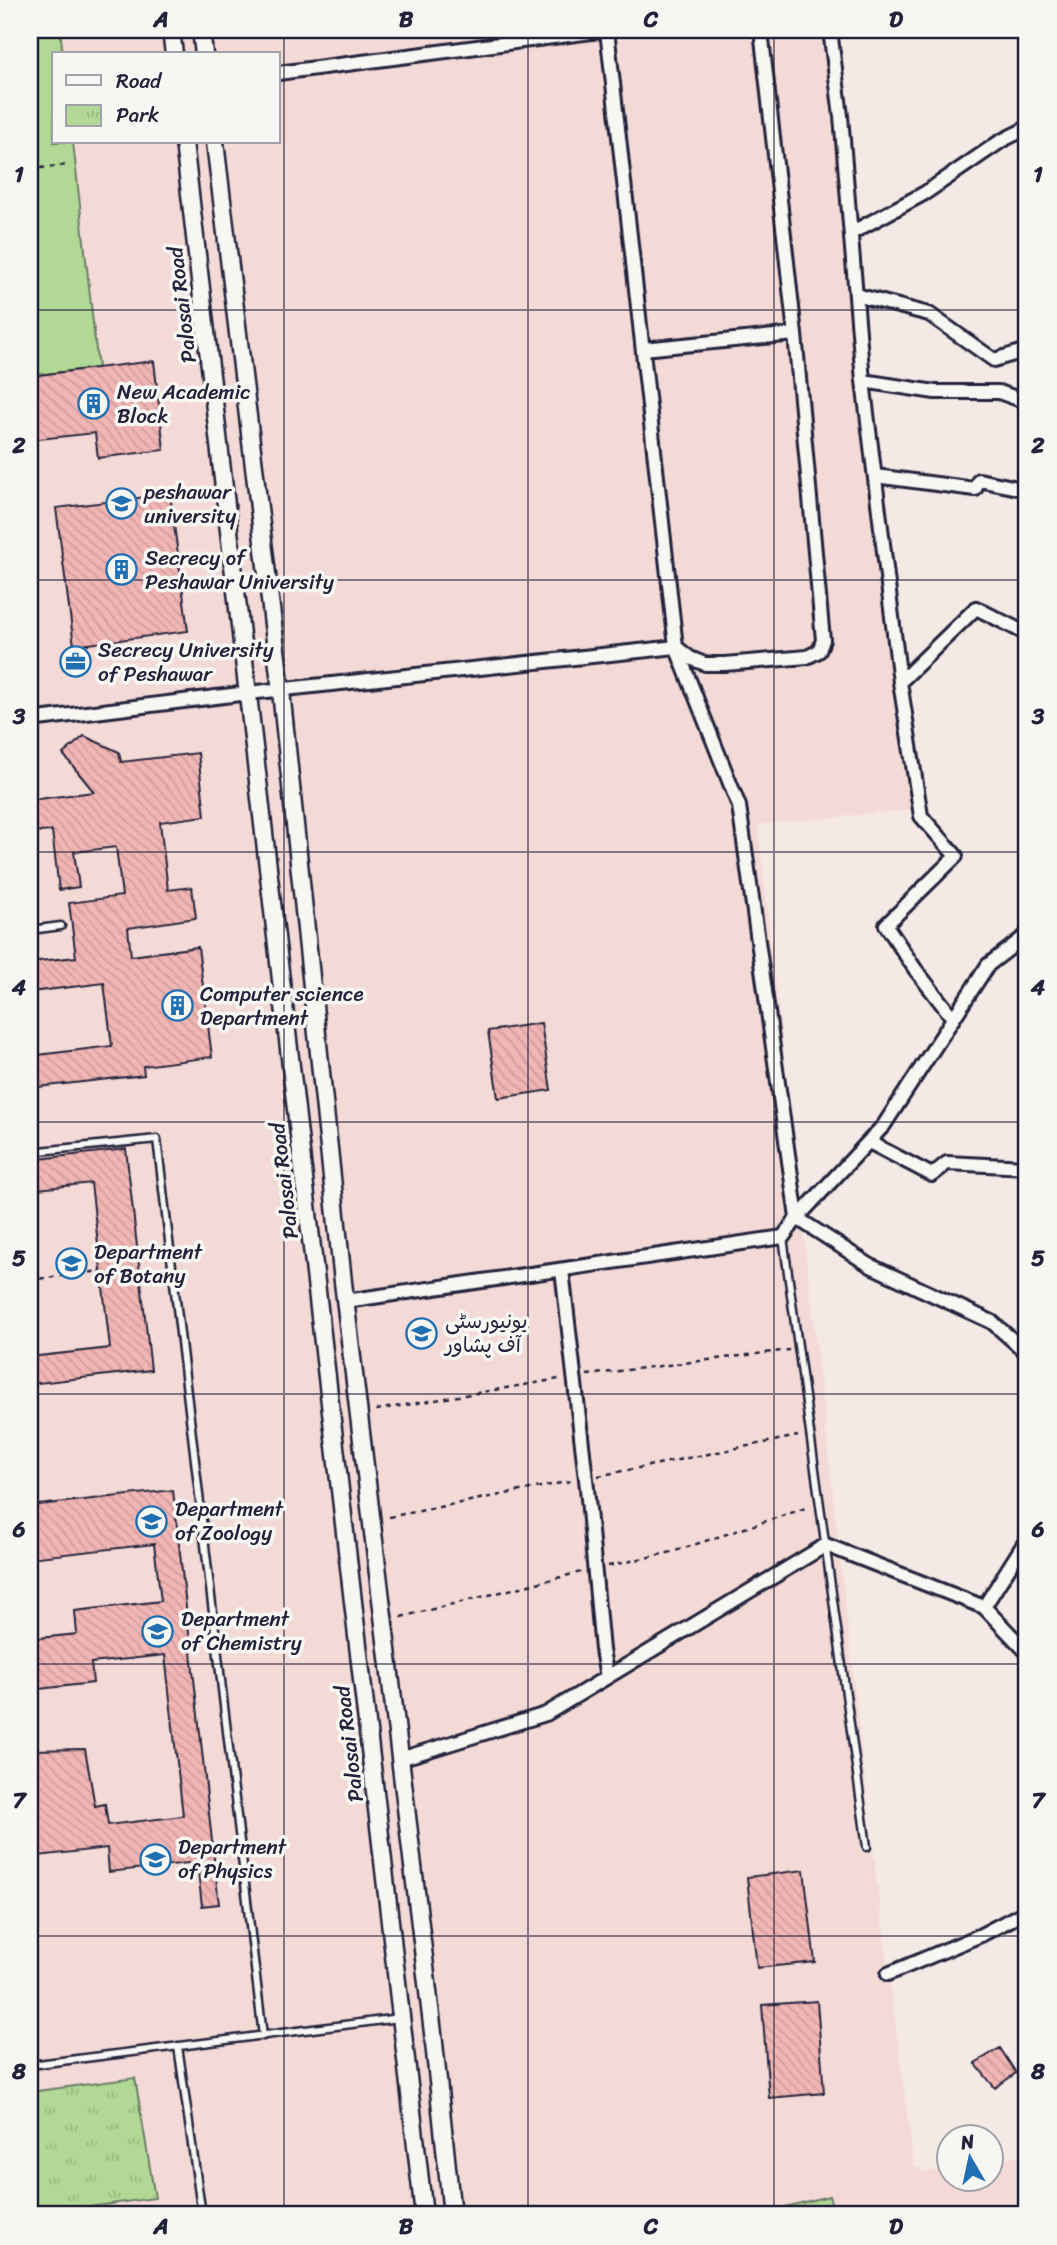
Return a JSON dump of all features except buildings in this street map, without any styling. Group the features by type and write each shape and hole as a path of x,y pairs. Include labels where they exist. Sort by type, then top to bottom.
{"street":[{"path":"171,30 174,52"},
{"path":"201,30 204,52"},
{"path":"280,73 607,30 676,647 739,806 797,1218 872,1266 992,1322 1027,1353"},
{"path":"30,720 248,693 676,647 690,658 705,664 807,657 819,651 823,640 795,334 761,30"},
{"path":"830,30 841,116 863,381 900,682 921,816 956,856 886,925 915,969 953,1018"},
{"path":"851,233 925,193 1002,141 1027,128"},
{"name":"Palosai Road","path":"184,144 424,2215"},
{"path":"215,144 281,691 346,1301 452,2215"},
{"path":"856,295 929,314 994,360 1027,350"},
{"path":"643,349 795,334"},
{"path":"863,381 935,392 999,392 1027,402"},
{"path":"875,476 975,489 979,480 1027,490"},
{"path":"900,682 976,608 1027,634"},
{"path":"318,1302 346,1301 783,1237 797,1218 884,1125 988,965 1027,935"},
{"path":"869,1142 932,1175 947,1163 1027,1167"},
{"path":"562,1270 607,1677"},
{"path":"984,1607 1027,1539"},
{"path":"400,1759 546,1714 826,1545 984,1607 1027,1653"},
{"path":"360,1658 388,1657"},
{"path":"888,1974 981,1935 1027,1911"}],"lane":[{"path":"30,930 61,926"},
{"path":"30,1152 157,1139 263,2036"},
{"path":"783,1237 867,1847"},
{"path":"30,2065 402,2018"},
{"path":"178,2046 202,2215"}],"path":[{"path":"30,169 67,165"},
{"path":"30,1280 101,1270"}],"shaded area":[{"name":"یونیورسٹی آف پشاور","path":"30,30 826,30 920,809 758,825 872,1842 914,2166 925,2172 934,2170 934,2192 1004,2192 1004,2158 1027,2154 1027,2215 30,2215"}],"green space":[{"path":"30,30 60,30 63,52 52,52 52,144 73,144 98,368 30,376"},
{"path":"135,2078 155,2198 30,2215 30,2092"},
{"path":"829,2196 835,2215 782,2215 781,2208"}],"place":[{"name":"New Academic Block","path":"94,404"},
{"name":"peshawar university","path":"121,504"},
{"name":"Secrecy of Peshawar University","path":"122,570"},
{"name":"Secrecy University of Peshawar","path":"75,662"},
{"name":"Computer science Department","path":"177,1006"},
{"name":"Department of Botany","path":"71,1264"},
{"name":"یونیورسٹی آف پشاور","path":"422,1333"},
{"name":"Department of Zoology","path":"152,1521"},
{"name":"Department of Chemistry","path":"158,1631"},
{"name":"Department of Physics","path":"155,1859"}]}
